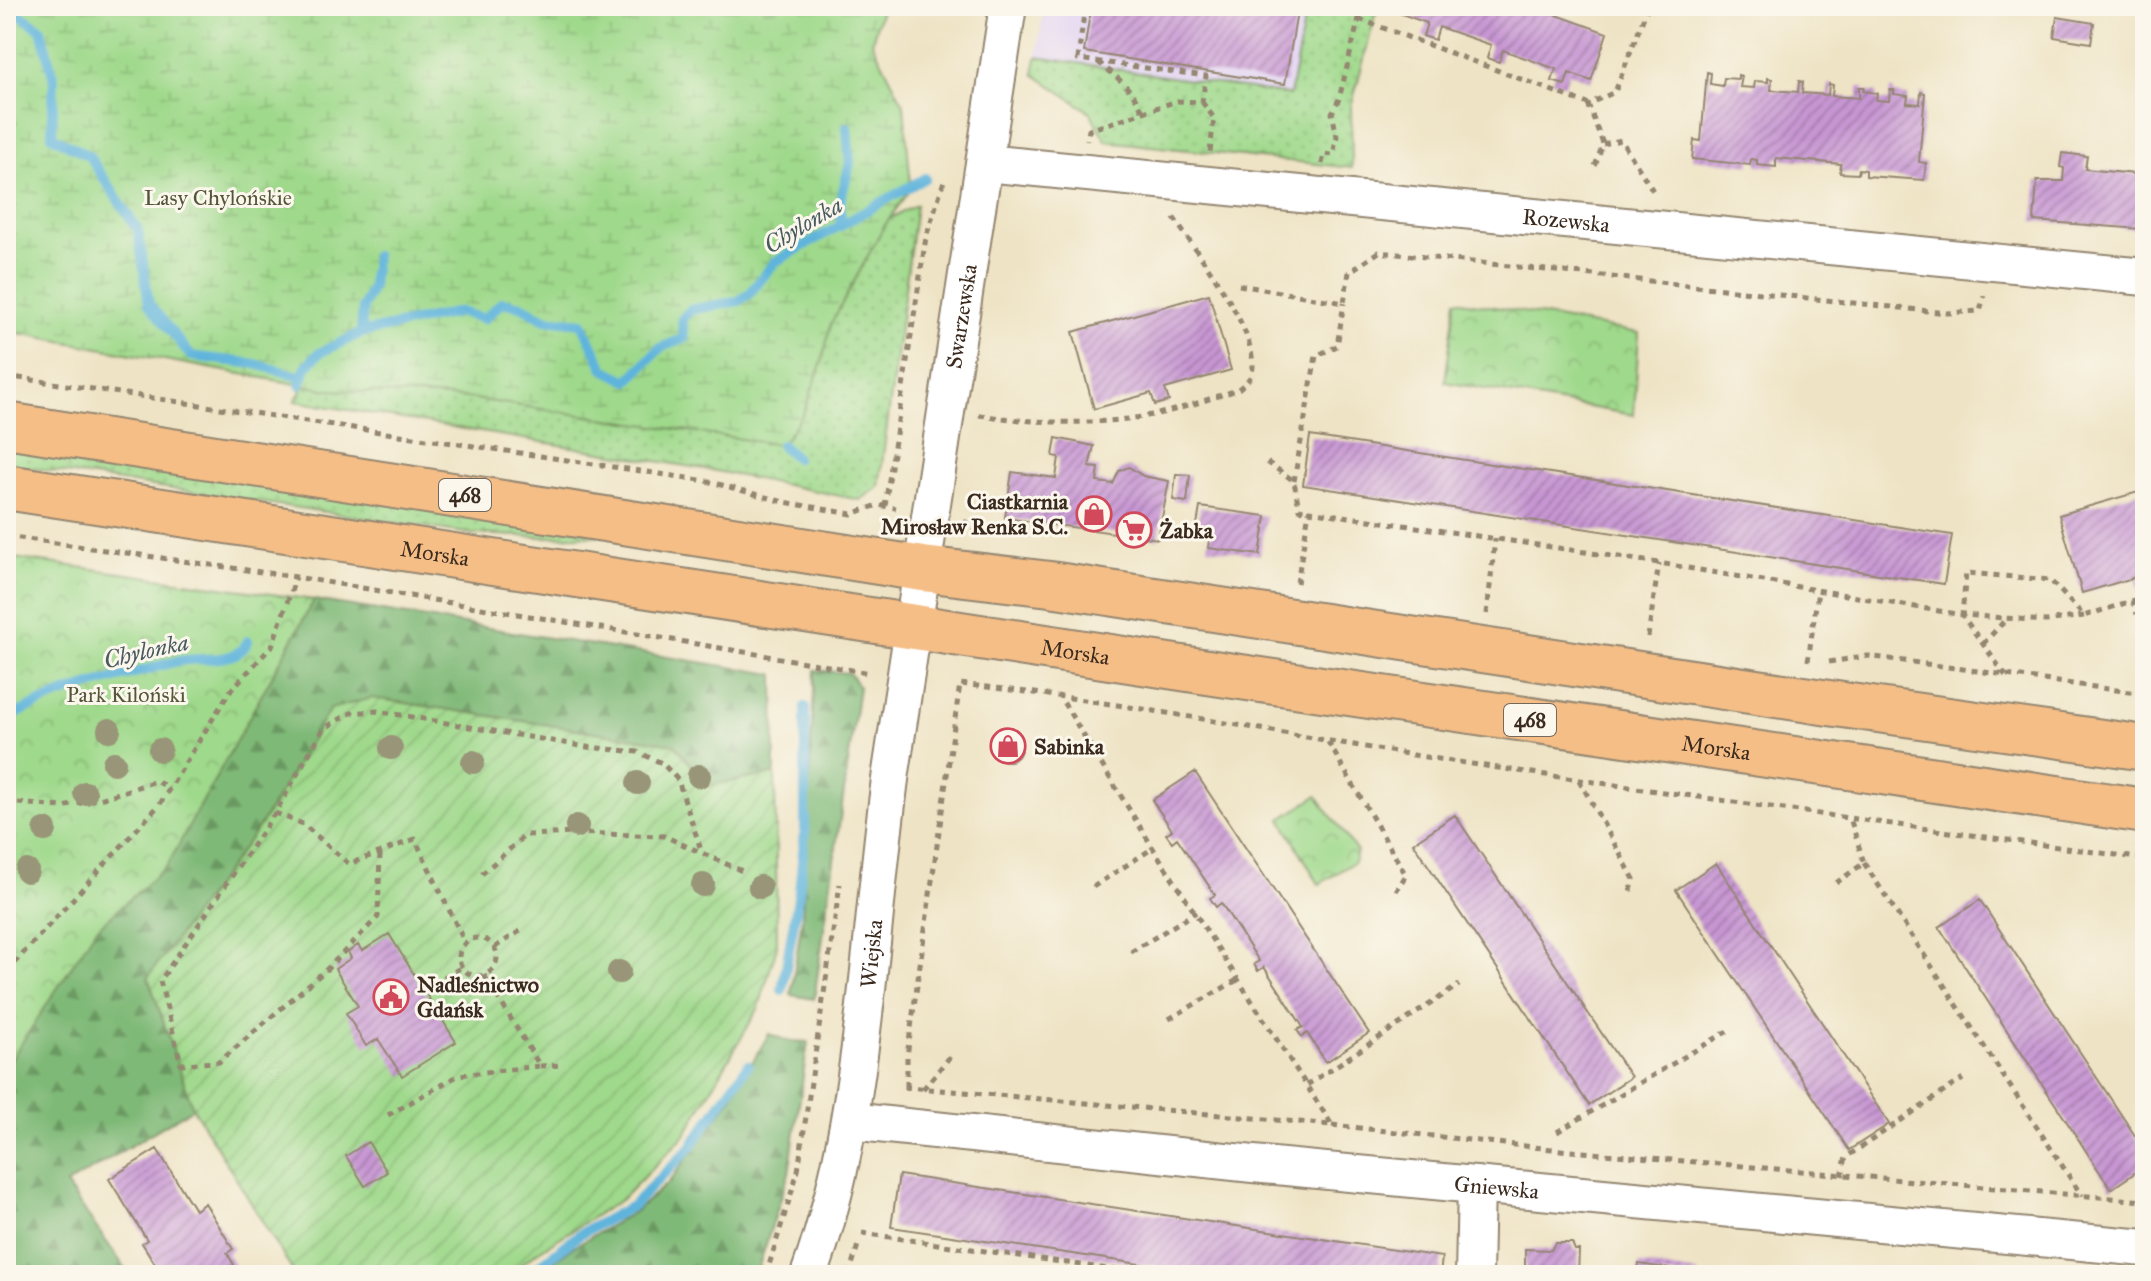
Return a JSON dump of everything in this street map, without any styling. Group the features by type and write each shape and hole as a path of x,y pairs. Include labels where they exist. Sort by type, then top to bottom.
{"main road":[{"name":"468","path":"6,425 923,569 1050,584 1814,701 2145,748"},
{"name":"Morska","path":"6,487 914,628 2145,811"}],"street":[{"name":"Swarzewska","path":"914,628 1008,6"},
{"name":"Rozewska","path":"985,163 2145,277"},
{"name":"Wiejska","path":"809,1275 831,1205 850,1121 891,772 914,628"},
{"name":"Gniewska","path":"850,1121 1476,1185 2145,1248"},
{"path":"1474,1275 1476,1185"}],"path":[{"path":"1085,6 1078,59 1206,76 1202,102 1214,118 1210,157"},
{"path":"1321,173 1324,154 1333,155 1337,136 1332,113 1339,99 1362,6"},
{"path":"1359,19 1588,104 1615,92 1648,6"},
{"path":"1097,61 1128,86 1143,112"},
{"path":"1095,128 1177,101 1202,102"},
{"path":"1588,104 1603,144 1594,169"},
{"path":"1603,144 1621,140 1662,205"},
{"path":"885,506 926,237 949,170"},
{"path":"977,415 1037,422 1107,421 1149,416 1237,390 1249,381 1253,367 1249,345 1232,305 1164,203"},
{"path":"1985,295 1980,311 1947,313 1379,252 1349,272 1337,346 1316,356 1294,481 1299,509 1659,563 1962,615 2046,621 2084,616 2145,597"},
{"path":"1239,285 1344,303"},
{"path":"6,376 707,481 784,502 852,514 878,505"},
{"path":"1267,462 1294,481"},
{"path":"1297,587 1309,511"},
{"path":"6,536 296,577 871,673 869,688"},
{"path":"1486,615 1495,539"},
{"path":"1647,638 1659,563"},
{"path":"2007,676 1962,615 1966,573 2050,580 2084,616"},
{"path":"6,972 160,804 230,691 272,646 296,577"},
{"path":"1808,665 1818,591"},
{"path":"2132,601 2137,614"},
{"path":"1983,644 2007,618"},
{"path":"902,1128 907,1056 960,684 1060,696 1579,779 2145,859"},
{"path":"1060,696 1153,848 1332,1125"},
{"path":"380,854 378,917 328,968 219,1062 181,1064 160,981 275,813 323,729 351,713 377,711 587,747 638,752 662,763 678,780 702,853"},
{"path":"1328,741 1406,875 1396,891"},
{"path":"1579,779 1634,879 1630,894"},
{"path":"6,802 63,807 156,781 169,788"},
{"path":"275,813 303,824 349,864 415,839 465,943"},
{"path":"1850,818 1864,863 2082,1196"},
{"path":"482,874 525,835 573,833 664,836 742,871"},
{"path":"1093,887 1153,848"},
{"path":"1836,883 1864,863"},
{"path":"798,1171 841,876"},
{"path":"1131,952 1196,912"},
{"path":"495,947 525,928"},
{"path":"471,939 484,939 495,947 496,963 484,975 469,974 462,967 459,955 471,939"},
{"path":"423,989 462,967"},
{"path":"484,975 540,1066"},
{"path":"1169,1019 1239,979"},
{"path":"1307,1085 1459,985"},
{"path":"1557,1132 1728,1031"},
{"path":"923,1089 953,1053"},
{"path":"388,1115 459,1075 564,1065"},
{"path":"1842,1176 1846,1157 1963,1079"},
{"path":"907,1087 1332,1125 1570,1151 2145,1201"},
{"path":"862,1233 1150,1275"}],"shaded area":[{"path":"1044,6 1307,6 1291,95 1037,57"}],"green space":[{"name":"Lasy Chylońskie","path":"6,6 882,6 872,42 904,105 911,188 883,228 831,324 822,362 803,414 781,445 468,398 329,390 6,331"},
{"path":"1307,6 1378,6 1351,107 1352,168 1106,141 1090,112 1034,74 1037,57 1290,95"},
{"path":"916,205 879,487 860,500 716,471 295,401 321,359 754,288"},
{"path":"1456,300 1639,333 1634,415 1445,382"},
{"path":"6,444 609,535 544,537 472,534 6,464"},
{"name":"Park Kiloński","path":"6,557 314,600 167,866 96,929 6,1067"},
{"path":"314,600 774,674 775,774 708,786 330,709 261,824 148,977 193,1108 66,1185 130,1275 6,1275 6,1000 195,815"},
{"path":"815,670 849,673 859,687 814,999 791,995 802,919"},
{"path":"372,698 674,744 708,786 775,774 777,946 759,1007 685,1135 622,1199 537,1252 508,1275 295,1275 193,1108 148,977 261,824 330,709"},
{"path":"1317,796 1357,852 1354,862 1319,884 1281,819"},
{"path":"769,1034 789,1041 808,1042 789,1173 756,1275 535,1275 571,1248 634,1212 669,1182 732,1097"}],"building":[{"path":"1091,6 1298,6 1285,84 1084,52"},
{"path":"1398,6 1532,6 1607,33 1591,81 1569,73 1565,85 1552,81 1556,69 1503,50 1499,62 1487,58 1491,45 1439,27 1435,40 1423,36 1427,23 1396,12"},
{"path":"2057,17 2094,23 2091,43 2054,37"},
{"path":"1707,72 1711,73 1710,84 1723,86 1724,78 1738,79 1738,75 1742,76 1740,87 1754,88 1755,81 1768,82 1768,78 1772,79 1771,90 1798,92 1799,81 1803,82 1802,93 1828,95 1829,84 1833,85 1832,96 1859,98 1859,87 1864,87 1863,91 1877,93 1876,100 1889,101 1890,90 1894,90 1894,94 1908,96 1907,103 1920,104 1921,92 1925,93 1919,162 1926,163 1924,180 1866,176 1866,170 1859,169 1858,174 1840,173 1841,164 1776,158 1776,167 1757,165 1757,160 1751,159 1750,165 1692,159 1694,140 1701,141"},
{"path":"2062,153 2087,156 2085,169 2145,175 2141,229 2034,221 2037,181 2063,181 2064,168 2060,167"},
{"path":"1209,294 1231,370 1165,389 1169,401 1155,405 1151,393 1094,409 1073,332"},
{"path":"1310,436 1952,535 1944,584 1303,485"},
{"path":"1056,438 1094,446 1089,467 1099,468 1097,482 1113,484 1119,471 1129,467 1143,476 1169,481 1158,539 1005,518 1012,472 1056,478 1059,457 1053,456"},
{"path":"1176,474 1190,475 1187,502 1173,500"},
{"path":"2145,490 2145,589 2139,591 2136,577 2082,593 2059,515"},
{"path":"1200,507 1266,516 1260,555 1208,548 1210,533 1196,531"},
{"path":"1008,735 1017,739 1021,748 1017,757 1008,761 999,757 995,748 999,739"},
{"path":"1195,772 1369,1033 1326,1062 1307,1033 1302,1037 1297,1030 1303,1027 1264,967 1258,971 1254,964 1259,961 1221,903 1216,907 1210,898 1215,895 1177,838 1172,842 1166,834 1172,830 1152,800"},
{"path":"1455,815 1631,1077 1589,1105 1413,843"},
{"path":"1716,863 1889,1124 1849,1150 1676,890"},
{"path":"1980,900 2145,1151 2145,1166 2111,1189 1939,927"},
{"name":"Nadleśnictwo Gdańsk","path":"389,934 456,1042 402,1076 378,1039 366,1046 346,1013 358,1006 335,969 351,958 348,952 358,945 362,951"},
{"path":"368,1142 387,1172 365,1186 346,1156"},
{"path":"157,1149 195,1210 205,1203 233,1249 227,1253 234,1265 219,1275 200,1275 198,1271 191,1275 162,1275 142,1243 147,1240 109,1179"},
{"path":"899,1175 1442,1257 1440,1275 1213,1275 891,1227"},
{"path":"1555,1243 1572,1243 1575,1250 1579,1250 1578,1275 1516,1275 1516,1272 1525,1272 1525,1249 1551,1250"},
{"path":"1639,1264 1699,1273 1637,1275"}],"waterway":[{"path":"6,6 41,29 54,80 52,136 89,156 138,230 149,304 191,356 255,364 303,377"},
{"path":"841,226 840,203 850,163 847,127"},
{"name":"Chylonka","path":"300,385 306,367 319,353 361,333 460,312 484,319 502,302 521,306 545,319 582,323 604,369 628,381 660,348 684,338 682,319 690,310 739,301 750,293 775,262 925,178"},
{"path":"361,333 363,307 372,287 375,256"},
{"path":"781,445 796,458"},
{"name":"Chylonka","path":"6,720 54,697 105,681 175,662 230,656 248,641"},
{"path":"782,990 799,892 805,832 805,707"},
{"path":"527,1275 580,1234 632,1206 690,1148 748,1065"}],"place":[{"name":"Ciastkarnia Mirosław Renka S.C.","path":"1094,514"},
{"name":"Żabka","path":"1134,530"},
{"name":"Sabinka","path":"1008,746"},
{"name":"Nadleśnictwo Gdańsk","path":"391,997"}]}
